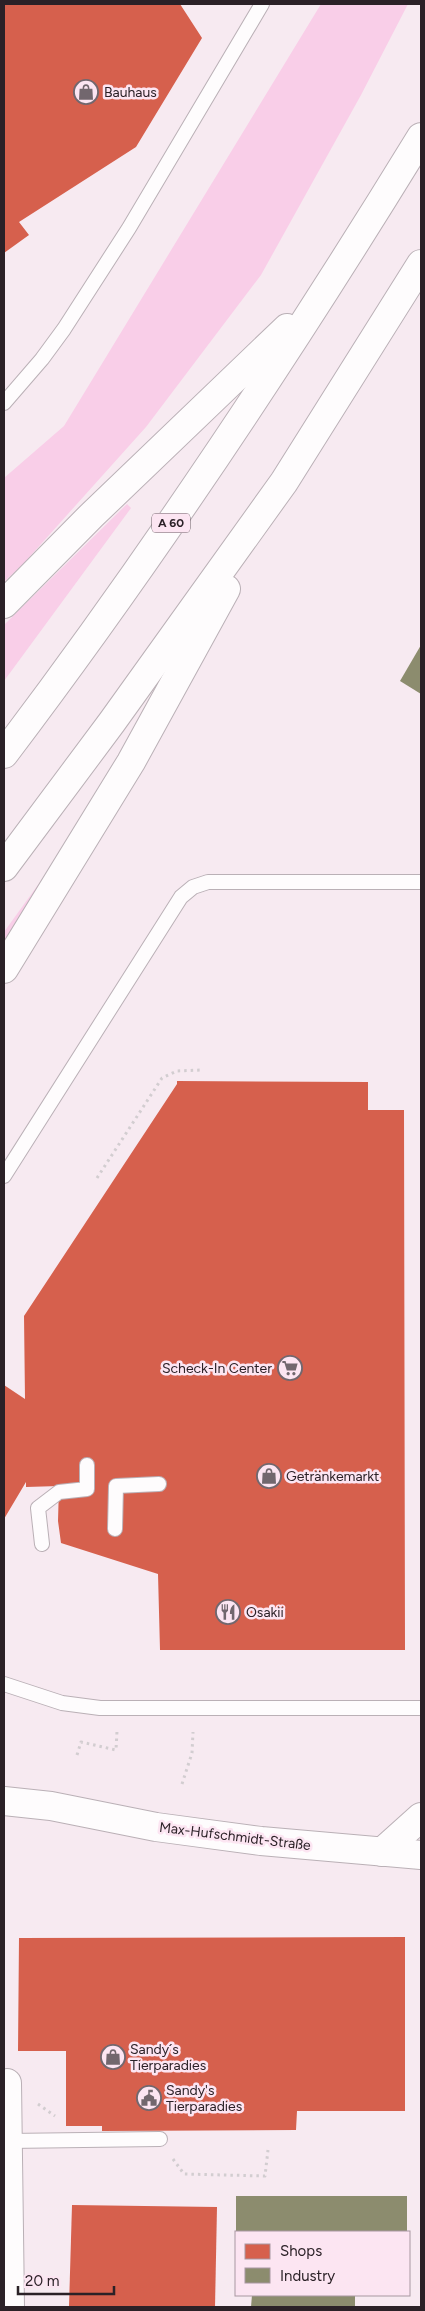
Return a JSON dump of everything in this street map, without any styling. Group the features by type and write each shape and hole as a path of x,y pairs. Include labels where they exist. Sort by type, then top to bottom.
{"main road":[{"name":"A 60","path":"4,754 76,659 175,517 329,286 421,137"},
{"path":"4,867 112,722 284,482 421,264"},
{"path":"4,604 92,515 218,397 329,286"},
{"path":"4,969 131,762 284,482"},
{"name":"Max-Hufschmidt-Straße","path":"4,1788 51,1806"},
{"name":"Max-Hufschmidt-Straße","path":"4,1801 51,1806 168,1829 261,1841 421,1855"},
{"path":"382,1852 407,1832 421,1817"},
{"path":"6,2097 10,2307"}],"lane":[{"path":"4,402 42,359 129,228 262,4"},
{"path":"4,1176 181,897 193,887 208,882 421,882"},
{"path":"42,1544 38,1508 58,1492 87,1489 87,1465"},
{"path":"115,1529 116,1486 159,1484"},
{"path":"4,1684 62,1704 119,1709 421,1708"},
{"path":"7,2152 160,2139"}],"path":[{"path":"97,1178 162,1078 176,1071 202,1070"},
{"path":"77,1755 81,1742 116,1750 119,1709"},
{"path":"182,1784 192,1753 194,1709"},
{"path":"160,2139 184,2174 265,2176 268,2150"}],"shaded area":[{"path":"321,4 408,4 361,95 261,275 146,427 24,563 4,582 4,478 64,426"},
{"path":"127,504 131,508 4,681 4,625"},
{"path":"61,853 4,945 4,932"}],"building: Shops":[{"name":"Bauhaus","path":"4,4 180,4 202,38 136,147 19,222 29,235 4,253"},
{"path":"177,1081 368,1082 368,1110 404,1110 405,1650 160,1650 158,1574 61,1543 58,1521 59,1486 26,1487 26,1482 4,1519 4,1385 25,1399 24,1316 177,1084"},
{"path":"405,1937 405,2111 297,2111 296,2130 102,2131 102,2126 66,2126 66,2051 18,2051 19,1938"},
{"path":"72,2205 217,2207 215,2307 69,2307"}],"building: Industry":[{"path":"421,645 421,694 400,681"},
{"path":"236,2196 407,2196 407,2231 236,2231"},
{"path":"252,2296 355,2296 355,2307 251,2307"}],"place":[{"name":"Bauhaus","path":"86,92"},
{"name":"Scheck-In Center","path":"290,1368"},
{"name":"Getränkemarkt","path":"269,1476"},
{"name":"Osakii","path":"228,1612"},
{"name":"Sandy´s Tierparadies","path":"113,2057"},
{"name":"Sandy's Tierparadies","path":"149,2098"}]}
